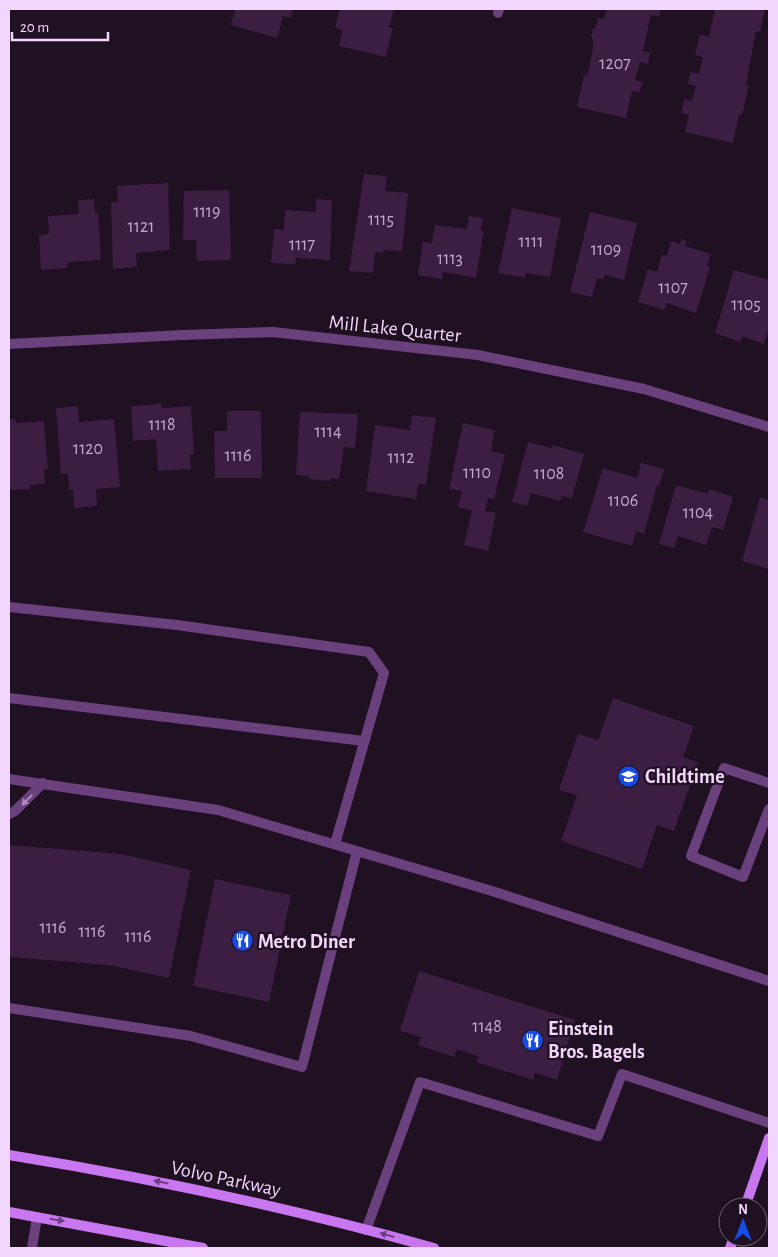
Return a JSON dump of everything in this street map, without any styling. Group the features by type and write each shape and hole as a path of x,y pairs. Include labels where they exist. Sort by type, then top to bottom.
{"main road":[{"path":"748,1197 769,1138"},
{"name":"Volvo Parkway","path":"9,1155 161,1182 266,1204 434,1248"},
{"path":"9,1212 203,1248"}],"street":[{"name":"Mill Lake Quarter","path":"9,344 182,334 273,332 468,354 644,389 769,427"},
{"path":"9,607 177,624 370,652 384,674 335,844"},
{"path":"9,698 364,741"},
{"path":"769,783 724,768 690,856 743,877 769,809"},
{"path":"9,779 218,810 492,891 769,981"},
{"path":"9,814 15,811 43,783"},
{"path":"9,1008 190,1036 302,1067 357,851"},
{"path":"366,1230 420,1082 598,1136 622,1074 769,1123"},
{"path":"32,1248 37,1217"}],"building":[{"path":"235,9 293,9 290,18 283,16 277,38 231,25"},
{"path":"340,9 394,9 389,27 393,28 386,57 339,46 342,30 335,28"},
{"path":"607,9 661,9 659,17 651,15 643,51 650,53 648,64 640,62 635,80 643,82 640,92 632,91 626,118 577,107 584,75 587,76 593,49 593,39 591,36 593,29 596,27 598,18 604,19"},
{"path":"715,9 765,9 760,32 756,31 746,85 749,85 742,115 739,114 733,143 685,132 689,115 681,113 684,99 692,101 696,86 688,84 690,72 699,74 703,57 695,55 700,34 709,37"},
{"path":"364,174 387,176 385,191 408,193 402,251 383,250 383,253 375,252 373,273 349,271"},
{"path":"168,183 170,250 136,253 137,267 113,269 111,203 118,202 117,186"},
{"path":"229,190 231,260 197,261 196,240 183,240 184,191"},
{"path":"94,199 95,213 98,213 101,260 67,262 67,268 41,270 39,235 49,234 48,216 79,214 78,200"},
{"path":"316,199 332,200 330,260 296,258 295,264 271,263 274,229 284,230 285,210 316,212"},
{"path":"512,208 561,218 550,277 526,273 525,278 498,273"},
{"path":"590,212 637,223 624,280 605,275 604,279 597,278 592,297 570,292"},
{"path":"469,216 483,218 481,230 484,231 476,278 443,272 442,279 418,275 423,242 432,243 435,225 467,229"},
{"path":"682,239 687,241 685,246 711,254 707,266 710,267 696,313 667,303 664,310 638,302 648,269 657,272 662,255 667,256 671,241 680,244"},
{"path":"734,270 769,280 769,327 764,344 742,336 740,342 715,333"},
{"path":"161,404 162,408 191,406 194,454 190,454 191,469 158,471 156,439 133,441 131,406"},
{"path":"78,406 79,422 114,419 120,487 96,489 97,506 74,508 73,490 69,490 68,474 61,474 56,408"},
{"path":"227,411 261,411 262,478 215,478 214,431 227,431"},
{"path":"300,412 358,414 355,448 344,447 339,479 330,478 330,481 309,479 309,476 296,475"},
{"path":"412,415 436,418 426,485 418,484 416,499 366,491 375,425 410,430"},
{"path":"9,419 15,419 16,423 44,421 48,469 44,469 45,484 30,485 30,489 9,490"},
{"path":"463,423 495,430 491,451 505,454 494,499 488,498 485,511 496,513 488,551 464,545 472,511 458,507 462,491 449,489"},
{"path":"528,442 552,448 553,445 584,454 572,498 562,496 560,501 531,493 527,506 512,502"},
{"path":"641,463 664,469 659,486 657,485 644,534 636,531 632,546 583,532 603,468 637,478"},
{"path":"676,485 708,494 709,489 733,497 723,530 712,527 706,545 678,536 674,548 659,544"},
{"path":"760,497 769,500 769,569 742,561"},
{"name":"Childtime","path":"613,698 694,726 683,757 698,762 674,831 657,825 642,869 561,841 577,795 559,790 578,734 598,740"},
{"path":"9,845 121,854 191,870 169,978 109,965 9,957"},
{"path":"215,879 291,895 269,1002 193,986"},
{"path":"419,971 575,1020 557,1080 535,1073 533,1080 476,1062 478,1056 457,1049 454,1057 418,1045 421,1037 400,1031"}],"place":[{"name":"Childtime","path":"629,776"},
{"name":"Metro Diner","path":"242,941"},
{"name":"Einstein Bros. Bagels","path":"532,1040"}]}
